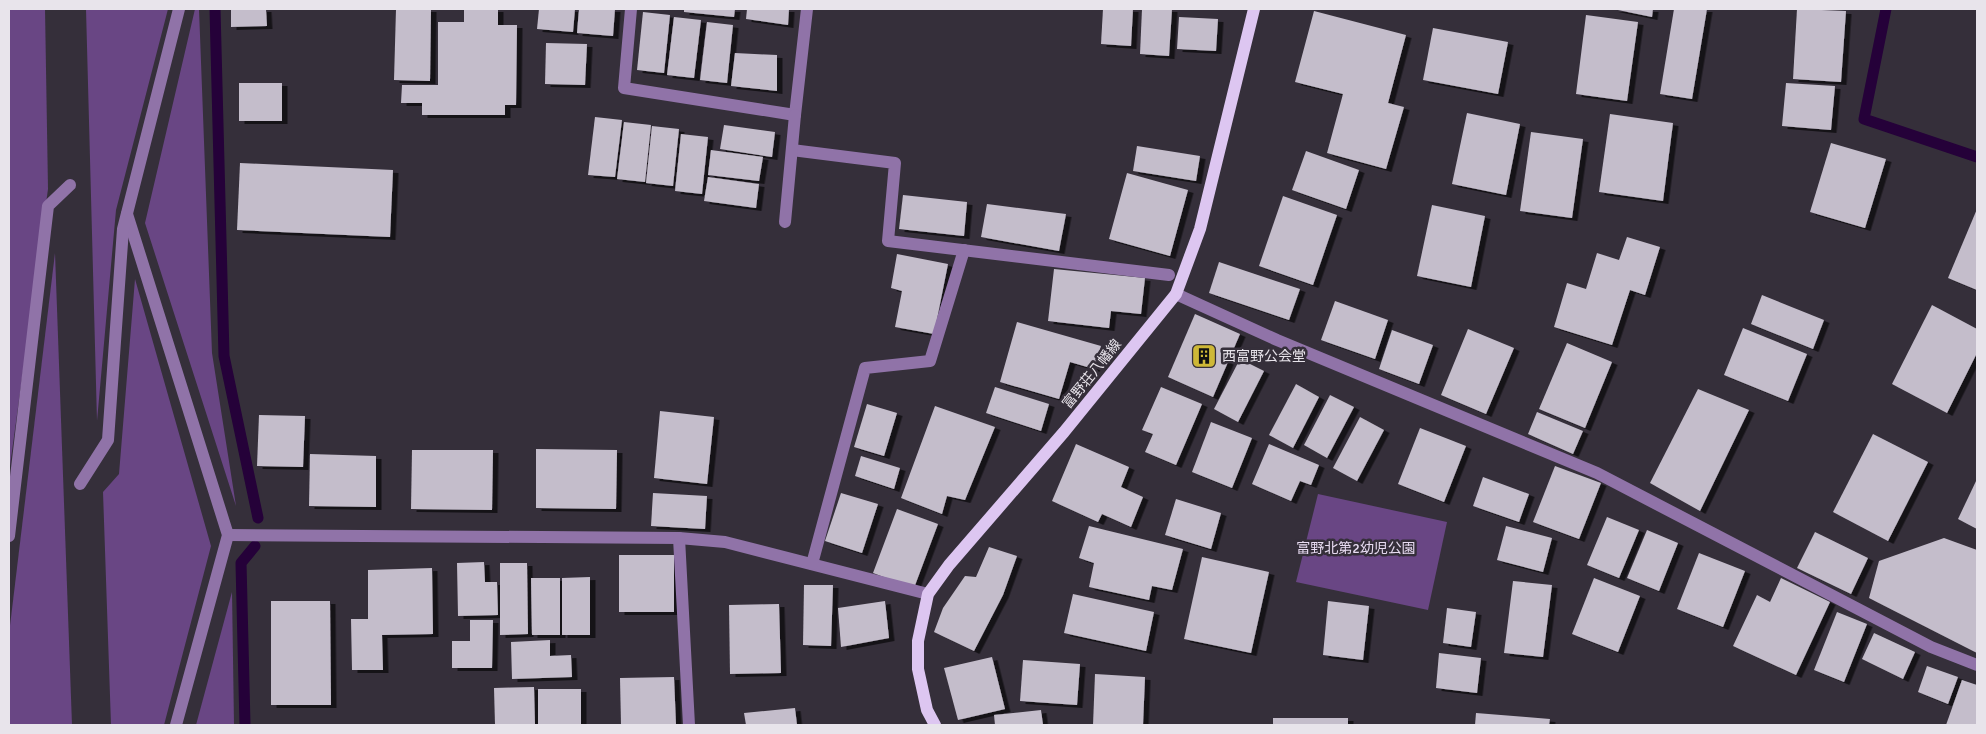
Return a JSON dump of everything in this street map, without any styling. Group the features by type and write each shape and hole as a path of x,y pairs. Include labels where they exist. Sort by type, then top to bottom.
{"main road":[{"name":"富野荘八幡線","path":"935,725 927,710 918,669 918,641 928,594 948,565 1064,432 1176,294 1200,229 1254,9"}],"street":[{"path":"80,484 108,440 123,229 179,9"},
{"path":"632,9 624,88 795,115"},
{"path":"785,222 807,9"},
{"path":"792,150 895,164 888,241 1169,275"},
{"path":"9,536 48,206 70,185"},
{"path":"127,214 228,535 176,725"},
{"path":"812,564 865,368 930,360 964,250"},
{"path":"1176,294 1277,340 1597,473 1931,647 1977,665"},
{"path":"228,535 678,538 726,542 928,594"},
{"path":"678,538 689,725"}],"green space":[{"path":"9,9 45,9 48,189 9,473"},
{"path":"86,9 168,9 116,210 97,421"},
{"path":"195,9 199,9 212,353 236,506 145,223"},
{"path":"55,253 72,725 9,725 9,634"},
{"path":"135,279 211,546 164,725 111,725 103,492 119,474"},
{"name":"富野北第2幼児公園","path":"1318,494 1447,522 1428,610 1296,582"},
{"path":"232,592 234,725 196,725"}],"building":[{"path":"231,9 266,9 267,26 231,27"},
{"path":"396,9 431,9 430,81 394,80"},
{"path":"464,9 498,9 498,25 517,25 516,105 505,105 505,115 422,115 422,103 401,103 402,85 438,85 438,22 464,22"},
{"path":"539,9 575,9 573,32 537,29"},
{"path":"579,9 615,9 613,36 577,33"},
{"path":"684,9 735,9 734,17 684,12"},
{"path":"747,9 789,9 788,25 746,19"},
{"path":"1103,9 1133,9 1131,46 1101,44"},
{"path":"1142,9 1172,9 1169,56 1140,54"},
{"path":"1613,9 1653,9 1652,17"},
{"path":"1674,9 1707,9 1692,99 1660,94"},
{"path":"1797,9 1846,11 1841,82 1793,79"},
{"path":"1314,11 1406,35 1388,103 1404,107 1386,169 1327,153 1343,94 1295,82"},
{"path":"643,12 670,15 664,73 637,70"},
{"path":"1586,15 1638,22 1627,101 1576,94"},
{"path":"674,17 701,20 694,78 667,75"},
{"path":"1179,17 1218,19 1216,51 1177,49"},
{"path":"707,22 733,25 727,83 700,80"},
{"path":"1433,28 1508,42 1498,94 1423,80"},
{"path":"546,43 587,44 585,85 545,84"},
{"path":"735,53 777,55 777,91 731,86"},
{"path":"239,83 282,83 282,121 239,121"},
{"path":"1786,83 1835,86 1831,130 1782,126"},
{"path":"1467,113 1520,124 1506,195 1452,184"},
{"path":"1610,114 1673,123 1663,201 1599,192"},
{"path":"595,117 622,120 615,177 588,175"},
{"path":"624,122 651,125 645,182 617,179"},
{"path":"724,125 775,132 772,157 720,149"},
{"path":"652,126 679,129 673,186 646,183"},
{"path":"1531,132 1583,139 1572,218 1520,211"},
{"path":"681,134 708,137 702,194 675,191"},
{"path":"1831,143 1886,159 1865,228 1810,212"},
{"path":"1137,146 1200,156 1196,181 1133,171"},
{"path":"711,150 763,157 759,181 708,175"},
{"path":"1306,151 1359,170 1346,209 1292,190"},
{"path":"240,163 393,170 390,237 237,230"},
{"path":"1127,173 1188,190 1170,256 1109,239"},
{"path":"708,177 759,184 756,208 704,201"},
{"path":"903,195 967,202 964,236 899,229"},
{"path":"1283,196 1337,215 1313,285 1259,266"},
{"path":"987,204 1066,214 1059,251 981,237"},
{"path":"1432,205 1485,216 1471,287 1417,276"},
{"path":"1977,209 1977,290 1948,278"},
{"path":"1627,237 1660,247 1645,295 1630,290 1612,345 1554,327 1567,283 1586,289 1597,253 1619,260"},
{"path":"897,254 948,264 934,334 895,327 902,291 891,288"},
{"path":"1219,262 1300,289 1289,320 1209,293"},
{"path":"1054,269 1145,278 1141,314 1111,311 1109,328 1048,321"},
{"path":"1762,295 1824,320 1813,349 1751,324"},
{"path":"1335,301 1388,320 1375,359 1321,340"},
{"path":"1932,305 1977,329 1977,353 1947,413 1892,384"},
{"name":"西富野公会堂","path":"1195,314 1240,334 1213,397 1168,377"},
{"path":"1017,322 1101,346 1094,369 1070,362 1059,399 1000,382"},
{"path":"1743,328 1807,354 1788,401 1724,375"},
{"path":"1468,329 1514,348 1486,414 1441,395"},
{"path":"1392,330 1433,345 1419,384 1379,369"},
{"path":"1567,343 1612,362 1585,428 1539,409"},
{"path":"1240,359 1264,371 1238,422 1214,409"},
{"path":"1296,384 1319,397 1293,448 1269,435"},
{"path":"995,387 1049,404 1041,431 986,413"},
{"path":"1161,387 1202,404 1176,465 1145,452 1153,434 1142,430"},
{"path":"1698,389 1749,410 1700,511 1650,483"},
{"path":"1330,395 1354,407 1327,458 1304,445"},
{"path":"867,404 897,413 884,456 854,447"},
{"path":"935,406 995,427 965,500 947,496 942,514 901,498"},
{"path":"660,411 714,417 707,484 654,478"},
{"path":"1537,412 1583,431 1573,454 1528,434"},
{"path":"259,415 305,416 303,467 257,466"},
{"path":"1360,417 1384,430 1357,481 1333,468"},
{"path":"1211,422 1252,438 1232,488 1192,472"},
{"path":"1420,428 1466,446 1444,502 1398,484"},
{"path":"1873,434 1928,462 1888,541 1833,512"},
{"path":"1076,444 1129,467 1121,487 1143,497 1131,527 1102,514 1098,522 1052,501"},
{"path":"1269,444 1319,465 1311,485 1300,481 1291,501 1252,484"},
{"path":"536,449 617,450 616,509 536,508"},
{"path":"412,450 493,450 492,510 411,509"},
{"path":"310,454 376,456 376,507 309,506"},
{"path":"861,456 900,468 894,489 855,476"},
{"path":"1555,466 1601,483 1579,539 1533,522"},
{"path":"1483,477 1529,494 1519,522 1473,506"},
{"path":"1977,479 1977,529 1958,519"},
{"path":"653,493 707,496 705,529 651,526"},
{"path":"841,493 878,504 862,553 825,541"},
{"path":"1176,499 1221,513 1211,549 1165,535"},
{"path":"897,509 938,524 914,588 873,573"},
{"path":"1607,517 1639,530 1619,578 1587,565"},
{"path":"1089,526 1183,549 1172,590 1152,586 1149,600 1089,587 1094,563 1079,558"},
{"path":"1506,526 1552,538 1543,572 1497,560"},
{"path":"1647,530 1678,543 1659,591 1627,578"},
{"path":"1815,532 1868,558 1851,594 1797,568"},
{"path":"1944,538 1977,550 1977,653 1869,598 1879,561"},
{"path":"989,547 1017,556 1003,595 974,651 934,632 943,608 965,576 976,577"},
{"path":"1699,553 1745,571 1723,627 1677,609"},
{"path":"619,555 674,555 674,612 619,612"},
{"path":"1202,557 1269,572 1251,653 1184,639"},
{"path":"484,562 485,582 497,582 498,615 458,616 457,563"},
{"path":"500,563 527,563 528,634 500,635"},
{"path":"432,568 433,634 382,635 383,670 352,670 351,619 368,619 368,570"},
{"path":"590,577 590,635 562,635 562,578"},
{"path":"531,578 560,578 560,635 532,635"},
{"path":"1594,578 1640,596 1618,652 1572,634"},
{"path":"1781,578 1830,602 1796,675 1733,646 1757,595 1770,602"},
{"path":"1513,581 1552,585 1543,657 1504,653"},
{"path":"804,585 833,585 831,646 803,645"},
{"path":"1073,594 1154,612 1146,651 1064,633"},
{"path":"271,601 330,601 331,705 271,705"},
{"path":"885,601 889,638 841,647 838,608"},
{"path":"1328,601 1369,606 1363,660 1323,655"},
{"path":"779,604 781,673 730,674 729,605"},
{"path":"1447,608 1476,612 1471,647 1443,643"},
{"path":"1837,612 1867,624 1844,682 1814,670"},
{"path":"470,620 493,620 492,668 452,668 452,641 470,641"},
{"path":"1874,633 1915,652 1903,679 1862,659"},
{"path":"550,640 550,656 571,655 572,677 512,679 511,642"},
{"path":"1439,653 1481,658 1477,693 1436,688"},
{"path":"992,657 1005,709 958,720 944,668"},
{"path":"1023,660 1080,664 1077,705 1020,701"},
{"path":"1927,666 1958,677 1948,704 1918,692"},
{"path":"1095,674 1145,677 1143,725 1093,725"},
{"path":"674,677 676,725 621,725 620,678"},
{"path":"1962,680 1977,685 1977,725 1946,725"},
{"path":"534,687 535,725 495,725 494,688"},
{"path":"538,689 581,689 581,725 538,725"},
{"path":"795,708 797,725 746,725 744,713"},
{"path":"1041,710 1043,725 995,725 994,715"},
{"path":"1476,713 1550,719 1549,725 1475,725"},
{"path":"1273,718 1348,718 1348,725 1273,725"}],"waterway":[{"path":"215,9 224,356 258,518"},
{"path":"1886,9 1864,119 1977,157"},
{"path":"245,725 241,563 255,546"}],"place":[{"name":"西富野公会堂","path":"1204,356"}]}
